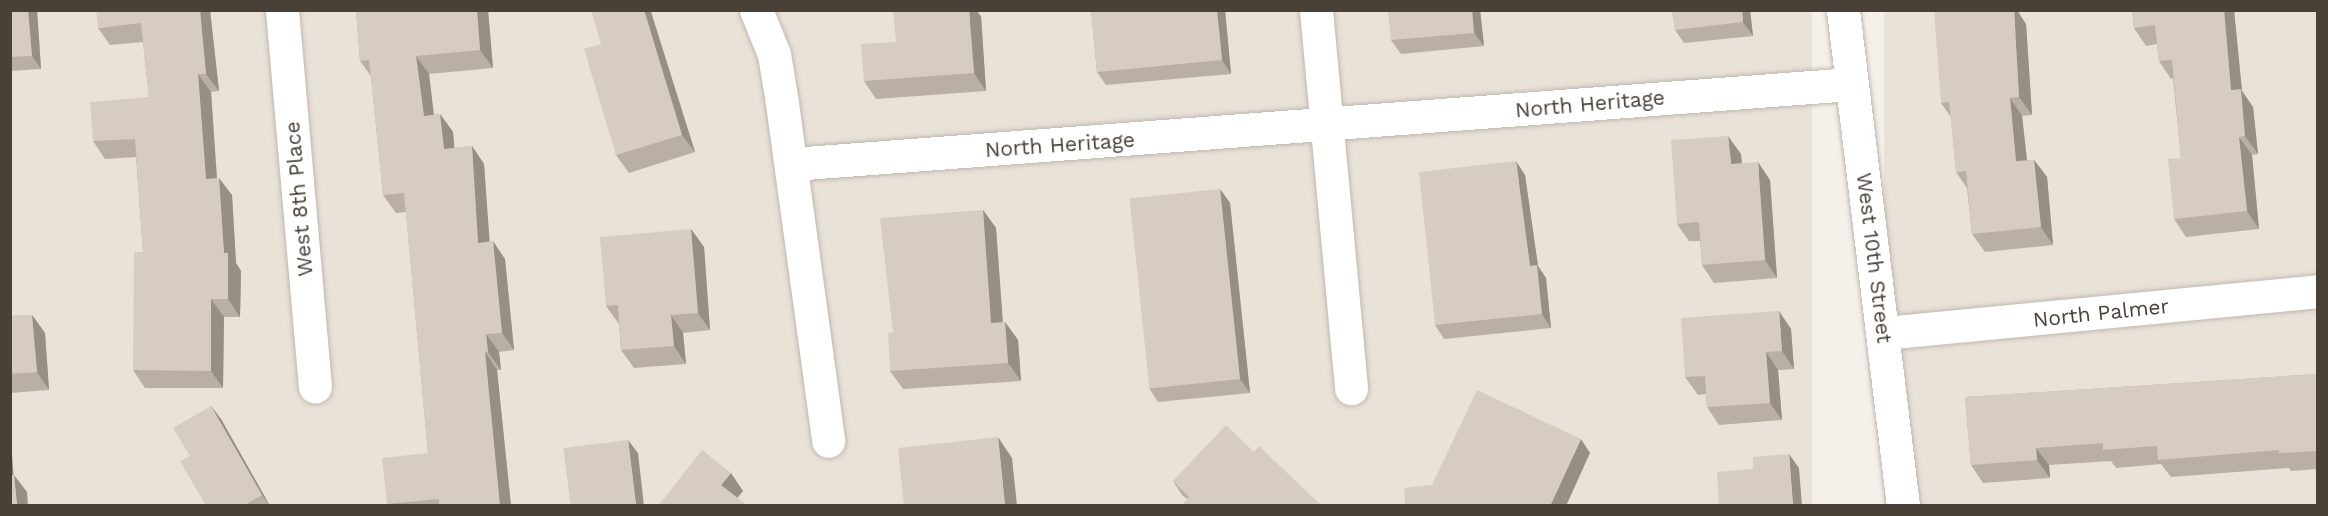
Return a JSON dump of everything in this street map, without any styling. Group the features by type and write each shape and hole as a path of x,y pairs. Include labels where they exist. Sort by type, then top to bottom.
{"street":[{"name":"West 8th Place","path":"282,10 315,387"},
{"path":"756,10 774,54 792,164 828,441"},
{"path":"1316,10 1351,388"},
{"name":"West 10th Street","path":"1844,10 1903,506"},
{"name":"North Heritage","path":"792,164 1851,84"},
{"name":"North Palmer","path":"1884,333 2318,291"}],"shaded area":[{"path":"10,11 1812,11 1812,505 10,505"},
{"path":"1884,11 2317,11 2317,506 1884,506"}],"building":[{"path":"10,10 28,10 32,56 10,57"},
{"path":"96,10 200,10 206,74 198,74 206,179 219,178 224,253 228,253 228,299 211,299 211,371 133,370 134,252 143,252 135,139 93,141 90,102 149,97 141,23 98,28"},
{"path":"356,10 477,10 480,50 416,56 424,116 440,114 444,149 472,146 478,243 493,241 502,333 486,334 488,352 485,352 500,506 439,506 439,499 387,504 382,458 428,453 404,193 383,195 369,60 360,61"},
{"path":"591,10 644,10 682,135 616,155 584,49 601,44"},
{"path":"893,10 969,10 974,73 864,81 861,44 896,42"},
{"path":"1091,10 1217,10 1222,60 1097,72"},
{"path":"1388,10 1472,10 1474,33 1391,40"},
{"path":"1672,10 1742,10 1743,22 1675,30"},
{"path":"1934,10 2014,10 2019,97 2010,98 2016,161 2034,160 2041,227 1972,234 1966,171 1956,172 1949,102 1941,103"},
{"path":"2132,10 2224,10 2231,90 2241,89 2245,136 2239,137 2247,211 2174,219 2168,159 2181,158 2172,60 2159,61 2155,25 2134,28"},
{"path":"1728,136 1731,164 1758,162 1765,260 1702,265 1699,222 1677,224 1671,140"},
{"path":"1516,161 1530,266 1537,265 1542,314 1435,325 1419,172"},
{"path":"1220,189 1240,379 1149,388 1129,199"},
{"path":"983,210 991,323 1005,322 1008,363 890,371 888,333 893,332 880,218"},
{"path":"691,229 698,313 671,315 674,346 621,350 618,305 606,306 600,237"},
{"path":"1779,311 1782,351 1766,352 1770,403 1707,407 1705,376 1685,377 1681,318"},
{"path":"32,315 37,372 10,374 10,316"},
{"path":"2318,374 2318,451 2279,453 2279,450 2158,460 2157,446 2103,450 2103,443 2036,448 2037,460 1971,465 1965,397"},
{"path":"1477,390 1581,439 1550,506 1405,506 1404,488 1432,485"},
{"path":"211,406 262,495 243,506 206,506 180,461 190,456 173,428"},
{"path":"1226,425 1254,452 1259,446 1322,506 1181,506 1189,497 1173,481"},
{"path":"998,437 1005,506 904,506 898,448"},
{"path":"628,440 636,505 571,506 563,448"},
{"path":"702,450 731,473 721,485 748,506 658,506"},
{"path":"1789,454 1793,506 1719,506 1717,472 1753,469 1753,457"},
{"path":"10,475 14,475 17,506 10,506"}]}
